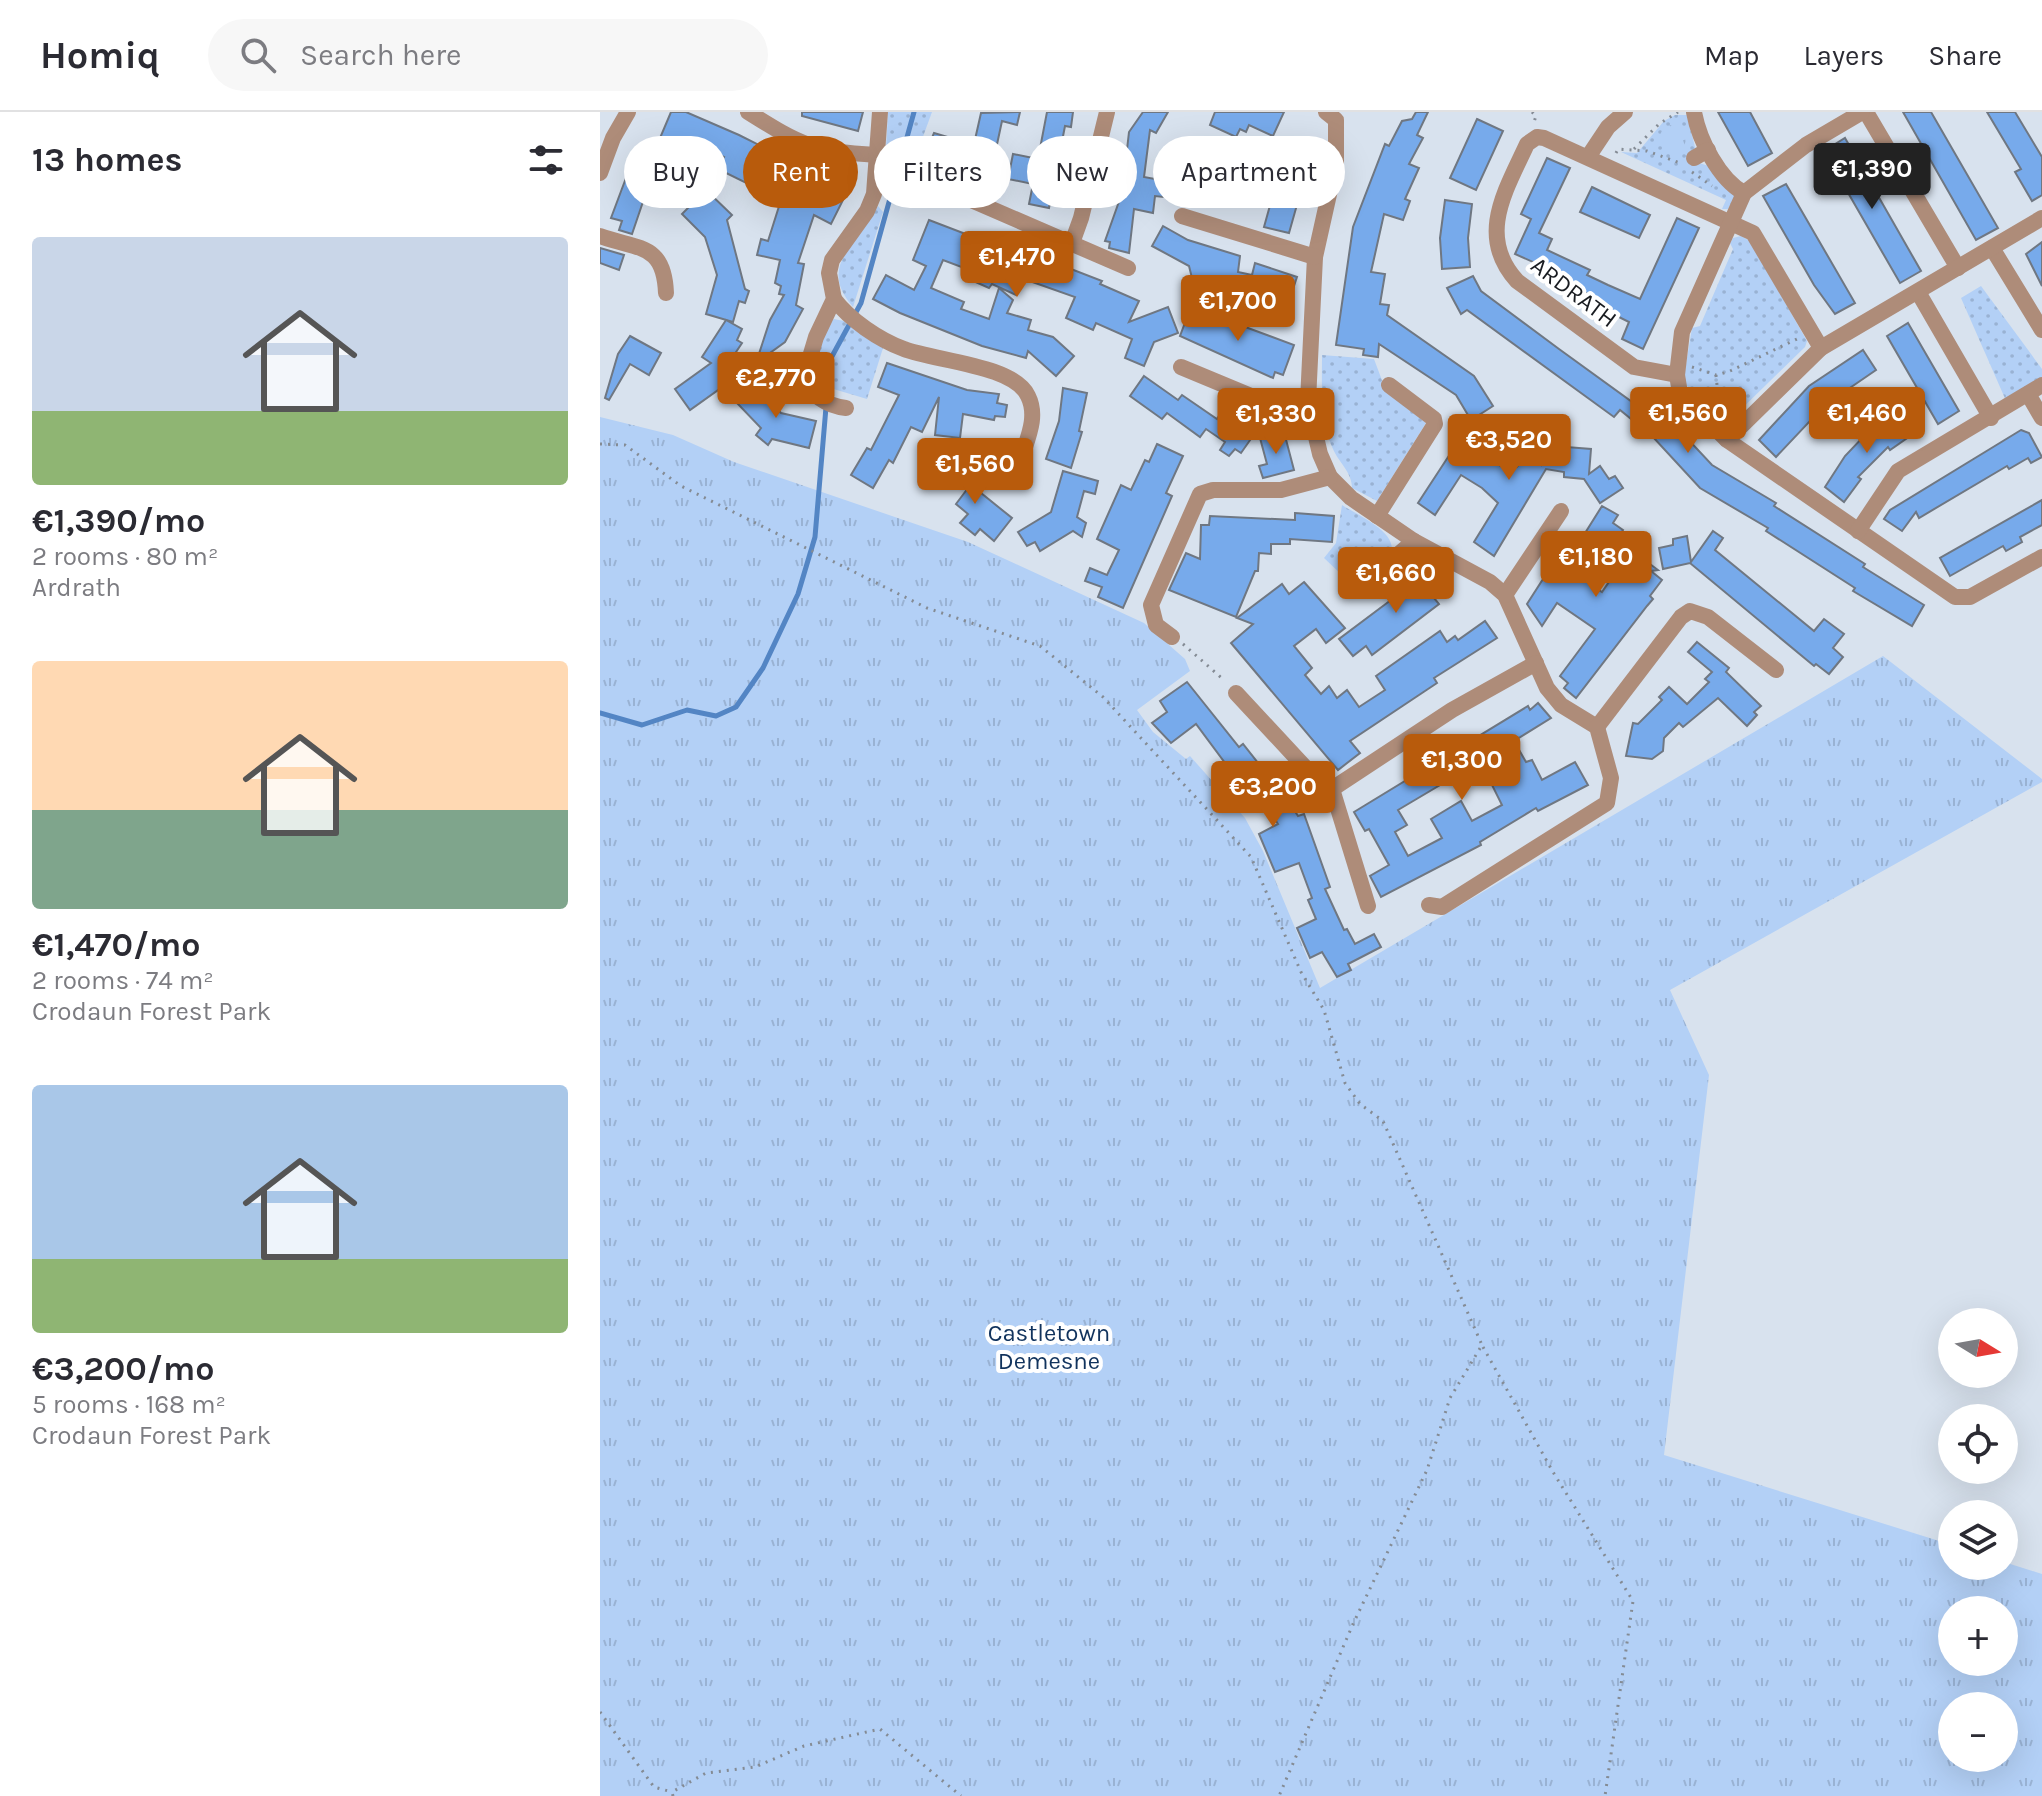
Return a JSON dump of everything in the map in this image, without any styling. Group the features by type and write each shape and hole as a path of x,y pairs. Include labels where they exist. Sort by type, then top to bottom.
{"street":[{"path":"600,173 613,138 628,112"},
{"path":"748,112 798,144 814,149 874,155"},
{"path":"878,136 880,112"},
{"path":"1072,243 1107,112"},
{"path":"1353,112 1331,116 1336,163 1315,257 1308,403 1320,454 1330,477 1377,516 1414,541 1490,582 1505,595 1536,663 1561,705 1597,727 1611,778 1607,803 1442,907 1429,905"},
{"path":"1588,157 1608,127 1625,112"},
{"path":"1694,112 1701,154 1732,186 1744,193"},
{"path":"1958,268 1864,112 1806,145 1744,193 1682,332 1677,370 1680,393 1727,440 1963,599 2042,557"},
{"name":"ARDRATH","path":"1677,370 1634,367 1517,281 1499,251 1494,228 1498,208 1532,139 1544,138 1753,233 1821,348"},
{"path":"833,404 809,389 805,370 834,299 830,265 871,203 874,179"},
{"path":"990,208 1128,268"},
{"path":"1182,216 1315,257"},
{"path":"1727,440 1821,348 2042,218"},
{"path":"600,236 656,255 665,270 666,293"},
{"path":"1992,248 2042,330"},
{"path":"1918,292 1991,418"},
{"path":"834,299 865,327 906,350 1014,380 1025,391 1032,408 1021,444"},
{"path":"1181,367 1258,399 1308,403"},
{"path":"1377,516 1435,424 1434,419 1389,385"},
{"path":"1858,531 1898,471 2035,390 2042,418"},
{"path":"1172,637 1156,625 1151,605 1200,494 1213,490 1281,490 1330,477"},
{"path":"1505,595 1561,511"},
{"path":"1355,591 1414,541"},
{"path":"1597,727 1681,617 1690,611 1708,617 1776,670"},
{"path":"1332,789 1459,706 1536,663"},
{"path":"1236,693 1315,778 1332,789 1368,906"}],"path":[{"path":"1634,149 1659,124 1678,112"},
{"path":"1677,370 1716,375 1744,367 1811,332"},
{"path":"1716,375 1718,395 1730,419"},
{"path":"600,444 625,445 681,486 927,608 1040,646 1103,697 1251,857 1301,972 1324,1010 1345,1083 1360,1104 1383,1121 1482,1345 1553,1472 1633,1601 1605,1796"},
{"path":"1172,637 1198,654 1236,693"},
{"path":"1279,1796 1353,1624 1427,1470 1450,1398 1482,1345"},
{"path":"600,1712 654,1787 672,1794 706,1773 755,1767 804,1746 880,1729 961,1796"}],"green space":[{"path":"888,112 932,112 923,136 887,136"},
{"path":"1675,115 1687,115 1699,163 1709,166 1735,196 1728,209 1722,209 1726,200 1621,152 1637,153 1664,121"},
{"path":"1673,125 1682,129 1686,138 1682,147 1673,151 1664,147 1660,138 1664,129"},
{"path":"880,208 883,212 853,307 843,292 839,279 840,266 844,255"},
{"path":"1741,236 1750,241 1807,341 1805,347 1726,424 1683,382 1692,328 1700,326 1733,249 1730,243 1733,238"},
{"path":"1981,286 2042,369 2042,383 2007,403 1961,298"},
{"path":"834,319 844,321 883,348 867,399 820,385 819,350 825,332"},
{"path":"1322,355 1374,359 1386,391 1426,423 1377,501 1352,488 1350,477 1329,438 1323,403"},
{"name":"Castletown Demesne","path":"600,417 673,435 734,462 968,542 1144,623 1185,659 1190,671 1137,710 1153,732 1186,759 1190,756 1245,818 1263,851 1320,988 1883,656 2042,779 2042,782 1670,990 1709,1075 1664,1455 1938,1541 1938,1580 2018,1580 2018,1566 2042,1574 2042,1796 600,1796"},
{"path":"1342,505 1380,529 1390,542 1392,549 1372,572 1361,572 1355,567 1344,577 1324,558 1336,543"}],"building":[{"path":"671,112 686,112 743,137 743,181 727,173 727,136 661,136"},
{"path":"802,112 863,112 858,131 802,116"},
{"path":"1020,112 1017,125 1002,121 999,136 976,136 981,113"},
{"path":"1047,112 1073,112 1071,127 1065,126 1063,136 1042,136"},
{"path":"1143,112 1168,112 1156,133 1150,130 1144,177 1153,179 1153,213 1134,209 1129,253 1109,248 1110,242 1105,241 1117,208 1137,208 1137,136 1129,136"},
{"path":"1215,112 1284,112 1273,136 1249,125 1246,132 1240,129 1234,136 1210,125"},
{"path":"1416,112 1428,112 1417,135 1423,138 1409,164 1419,168 1405,199 1410,201 1403,220 1384,214 1371,272 1385,274 1380,304 1389,305 1387,315 1474,376 1493,406 1471,420 1456,395 1379,344 1378,357 1363,355 1364,349 1336,345 1353,227 1385,144 1389,146 1402,121 1412,119"},
{"path":"1718,112 1750,112 1772,153 1748,166"},
{"path":"1903,112 1931,112 1998,228 1976,240"},
{"path":"1987,112 2015,112 2042,157 2042,195 2032,201 2015,172 2021,169"},
{"path":"1477,119 1503,131 1476,190 1450,178"},
{"path":"1845,138 1921,271 1900,283 1824,151"},
{"path":"1013,154 1027,157 1027,183 1011,180"},
{"path":"1547,158 1570,168 1539,233 1552,239 1547,250 1590,270 1587,275 1608,285 1640,299 1677,218 1699,228 1643,349 1622,339 1629,322 1585,300 1588,294 1555,279 1558,273 1515,254 1531,219 1521,214"},
{"path":"624,183 624,208 641,208 632,234 619,230 622,221 611,218"},
{"path":"1786,184 1855,303 1835,314 1814,285 1763,196"},
{"path":"1592,187 1650,215 1639,238 1580,212"},
{"path":"1445,200 1472,204 1468,238 1470,267 1442,269 1440,238"},
{"path":"688,208 725,208 732,215 727,220 745,289 749,291 745,303 739,301 733,322 706,314 717,275 705,237 682,214"},
{"path":"778,208 839,208 831,224 814,215 798,263 804,264 796,305 803,309 785,342 756,363 770,320 784,295 779,294 781,286 775,283 780,260 757,255 761,239 768,241"},
{"path":"1269,208 1296,208 1289,233 1264,227"},
{"path":"929,220 989,243 991,238 1102,281 1100,284 1139,301 1129,322 1168,307 1178,333 1154,342 1144,366 1125,358 1132,339 1096,323 1093,330 1066,318 1075,297 1024,279 1016,295 992,284 989,288 971,280 975,272 943,260 931,288 964,302 961,309 989,319 999,288 1013,300 1007,313 1031,320 1028,330 1053,337 1074,356 1056,376 1028,351 1026,358 982,346 873,299 886,275 914,290 926,266 913,260"},
{"path":"1163,226 1188,240 1240,256 1238,272 1252,275 1255,263 1297,277 1290,298 1245,284 1234,303 1208,295 1212,285 1192,278 1189,266 1152,246"},
{"path":"2042,242 2042,286 2026,254"},
{"path":"600,248 624,255 619,270 600,263"},
{"path":"1473,276 1481,291 1559,349 1635,404 1640,397 1670,420 1712,465 1776,503 1774,506 1924,605 1912,626 1853,591 1855,588 1766,531 1768,528 1700,488 1653,437 1620,410 1614,417 1467,310 1461,314 1447,288"},
{"path":"1191,307 1294,345 1283,375 1275,372 1273,378 1180,336"},
{"path":"726,320 742,329 737,340 742,343 726,367 746,370 690,410 675,389 711,363 702,357"},
{"path":"1908,323 1959,411 1938,424 1887,336"},
{"path":"630,336 661,353 649,375 630,364 609,400 605,398 618,354"},
{"path":"1863,350 1876,370 1825,405 1776,457 1759,440 1809,386"},
{"path":"887,363 967,390 999,394 997,403 1007,405 1005,417 995,416 994,420 963,414 960,438 935,435 939,397 922,432 911,427 893,463 889,460 873,488 851,475 867,448 871,450 899,395 878,387"},
{"path":"765,376 763,394 781,413 816,421 809,448 772,439 768,445 756,435 761,428 737,403"},
{"path":"1144,376 1178,400 1182,395 1217,419 1222,411 1255,433 1241,453 1235,449 1229,456 1220,450 1225,442 1206,429 1200,437 1167,413 1162,419 1130,396"},
{"path":"1063,388 1087,393 1079,431 1082,432 1071,468 1046,459 1059,421"},
{"path":"1900,414 1913,434 1890,450 1888,447 1858,477 1861,479 1844,502 1825,487 1845,456 1865,435"},
{"path":"1469,425 1487,436 1477,451 1507,470 1517,467 1524,457 1541,465 1543,450 1567,452 1567,447 1591,449 1589,474 1600,466 1609,479 1615,476 1623,488 1600,503 1584,479 1564,477 1564,472 1546,469 1494,556 1474,542 1498,503 1482,488 1461,475 1435,515 1418,503"},
{"path":"2021,430 2029,433 2042,457 2031,463 2028,458 2009,469 2007,466 1919,518 1916,512 1902,531 1884,519 1890,510"},
{"path":"1284,432 1294,470 1263,478 1259,466 1267,464 1260,438"},
{"path":"969,439 996,441 993,473 966,472"},
{"path":"1157,444 1183,456 1166,493 1172,496 1123,608 1098,597 1102,587 1085,581 1090,568 1107,575 1119,550 1097,539 1121,485 1131,490 1145,460 1149,462"},
{"path":"932,465 950,468 1012,518 994,541 980,529 975,535 960,523 968,514 956,504 968,488 950,487 951,480 930,478"},
{"path":"1063,471 1098,481 1095,494 1084,491 1077,517 1086,523 1082,537 1073,531 1040,551 1035,542 1027,546 1018,532 1051,512"},
{"path":"2042,500 2042,525 2020,537 2022,542 2006,551 2003,546 1950,576 1940,558"},
{"path":"1602,506 1618,515 1613,523 1623,530 1614,544 1606,539 1581,578 1602,592 1631,550 1658,570 1651,571 1662,580 1650,596 1653,599 1576,698 1564,688 1568,683 1560,676 1595,629 1557,603 1542,626 1527,604 1554,562 1565,565"},
{"path":"1295,513 1334,516 1332,542 1290,539 1290,544 1271,544 1271,554 1259,553 1258,571 1255,571 1236,617 1169,590 1186,553 1200,559 1201,525 1209,525 1210,516 1295,520"},
{"path":"1713,531 1723,538 1715,550 1814,631 1824,619 1844,634 1833,648 1843,657 1829,674 1816,664 1814,666 1690,563 1663,569 1659,548 1673,545 1673,539 1687,536 1691,562"},
{"path":"1435,567 1450,584 1434,598 1439,604 1372,655 1366,646 1353,656 1339,639"},
{"path":"1304,582 1345,628 1326,643 1316,629 1294,646 1312,668 1305,675 1321,694 1329,686 1337,698 1347,690 1359,707 1385,690 1376,676 1440,631 1447,642 1455,636 1458,640 1485,621 1497,638 1434,678 1437,683 1350,741 1360,753 1338,770 1231,643 1253,624 1237,618 1282,584 1289,594"},
{"path":"1697,642 1729,668 1726,672 1761,706 1754,712 1757,715 1747,726 1718,698 1683,727 1679,723 1664,738 1663,751 1652,759 1626,756 1633,723 1638,724 1662,700 1659,697 1669,687 1687,704 1709,682 1705,679 1712,672 1688,652"},
{"path":"1187,682 1239,747 1243,744 1270,778 1273,776 1298,816 1304,814 1330,887 1325,889 1344,930 1347,929 1355,944 1374,934 1381,947 1348,964 1351,970 1337,977 1322,952 1310,958 1297,928 1316,919 1308,900 1312,898 1299,863 1275,872 1259,834 1278,824 1253,784 1250,786 1239,771 1234,775 1196,724 1171,743 1152,723 1167,712 1160,701"},
{"path":"1538,703 1551,718 1514,741 1526,762 1532,760 1542,780 1575,762 1588,785 1538,811 1536,808 1480,842 1481,845 1381,897 1370,876 1389,865 1369,829 1365,831 1354,812 1528,706 1530,710","holes":["1489,756 1501,777 1491,783 1502,805 1472,821 1461,801 1431,819 1442,838 1408,856 1395,832 1407,825 1398,810"]}],"waterway":[{"path":"600,713 642,725 687,710 716,716 736,707 763,668 798,594 815,537 830,360 861,303 914,112"}]}
